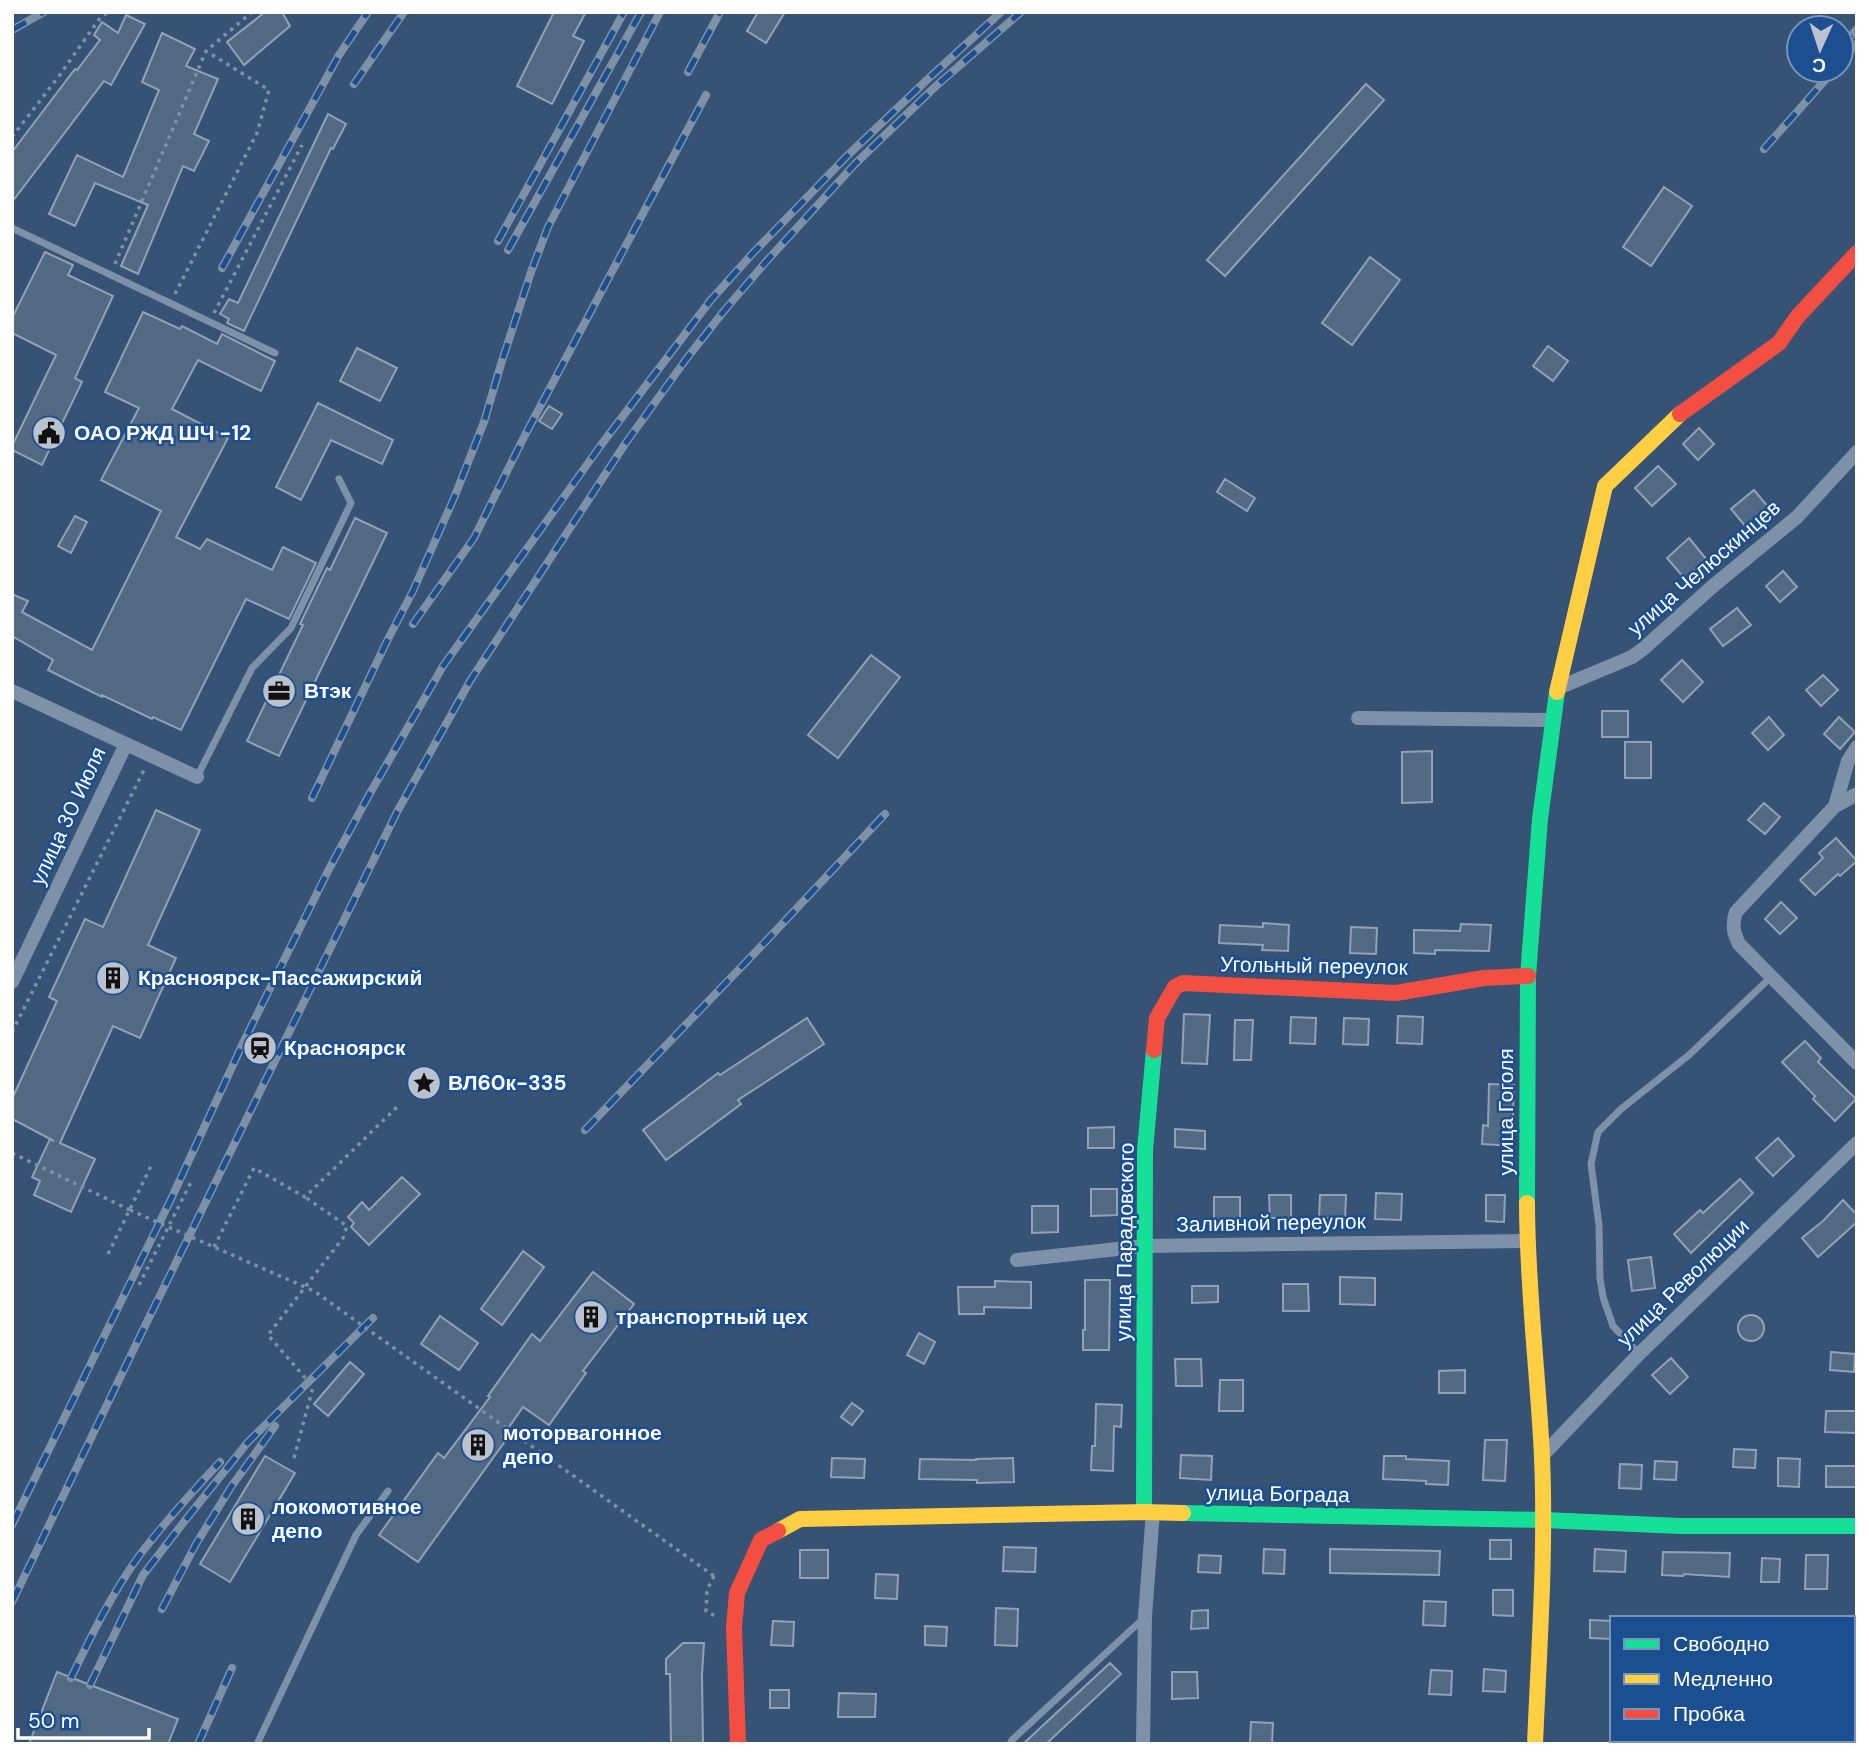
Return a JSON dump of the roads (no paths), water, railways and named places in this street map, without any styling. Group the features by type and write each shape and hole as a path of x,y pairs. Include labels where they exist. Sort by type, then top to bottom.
{"street":[{"name":"улица Гоголя","path":"1535,1744 1544,1520 1527,1241 1528,976 1540,819 1558,688 1605,486 1683,412 1779,343 1798,316 1857,253"},
{"name":"улица Челюскинцев","path":"1558,688 1632,657 1643,649 1713,586 1797,517 1857,452"},
{"path":"12,691 197,777"},
{"path":"1358,718 1553,720"},
{"name":"улица 30 Июля","path":"12,982 125,744"},
{"path":"1835,806 1848,761 1857,747"},
{"path":"1857,794 1835,806 1736,912 1733,922 1733,933 1738,944 1857,1063"},
{"name":"Угольный переулок","path":"1183,984 1396,993 1484,978 1528,976"},
{"name":"улица Парадовского","path":"1143,1744 1148,1512 1145,1150 1157,1018 1175,987 1183,984"},
{"name":"улица Революции","path":"1542,1456 1639,1354 1857,1143"},
{"name":"Заливной переулок","path":"1017,1260 1145,1246 1527,1241"},
{"name":"улица Бограда","path":"738,1744 734,1628 737,1593 761,1540 800,1519 1148,1512 1544,1520 1679,1526 1857,1526"}],"lane":[{"path":"12,228 275,353"},
{"path":"197,777 252,668 292,628 351,503 339,479"},
{"path":"1639,1354 1613,1326 1603,1297 1599,1225 1591,1164 1598,1132 1689,1055 1771,978"},
{"path":"257,1744 356,1535 388,1491"},
{"path":"1010,1744 1146,1616"}],"railway":[{"path":"12,30 44,12"},
{"path":"222,268 339,55 368,12"},
{"path":"354,84 404,12"},
{"path":"498,241 624,12"},
{"path":"508,250 641,12"},
{"path":"312,798 413,591 454,498 484,422 531,272 548,227 660,12"},
{"path":"688,72 720,12"},
{"path":"12,1525 329,869 443,666 601,445 710,301 847,156 1001,12"},
{"path":"12,1602 397,812 470,681 625,444 724,311 855,164 936,86 1021,12"},
{"path":"1764,149 1822,84"},
{"path":"413,624 474,538 525,435 706,95"},
{"path":"585,1130 885,814"},
{"path":"90,1685 143,1575 183,1523 248,1442 373,1318"},
{"path":"162,1609 196,1544 231,1487 275,1426"},
{"path":"71,1678 102,1615 129,1570 168,1520 220,1462"},
{"path":"198,1744 232,1668"}],"place":[{"name":"ОАО РЖД ШЧ -12","path":"49,433"},
{"name":"Втэк","path":"279,691"},
{"name":"Красноярск-Пассажирский","path":"113,978"},
{"name":"Красноярск","path":"260,1048"},
{"name":"ВЛ60к-335","path":"424,1083"},
{"name":"транспортный цех","path":"591,1317"},
{"name":"моторвагонное депо","path":"478,1445"},
{"name":"локомотивное депо","path":"248,1519"}]}
